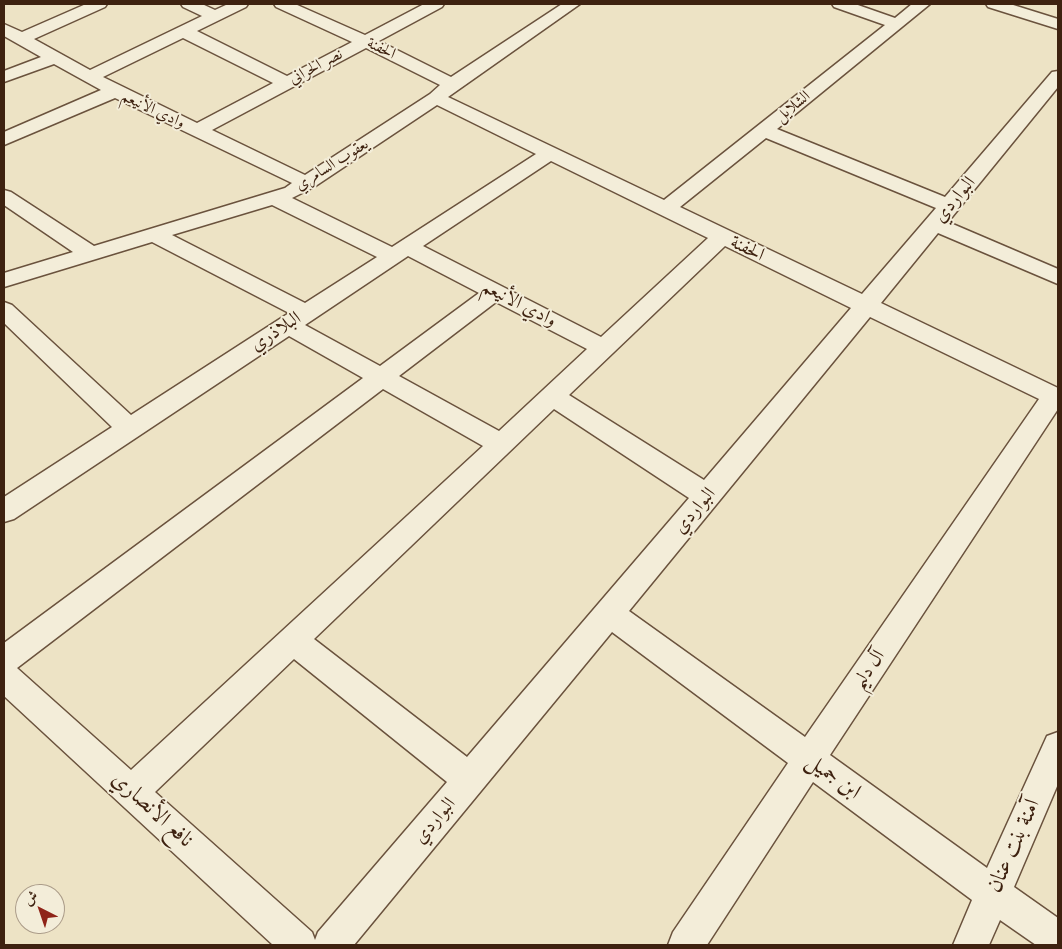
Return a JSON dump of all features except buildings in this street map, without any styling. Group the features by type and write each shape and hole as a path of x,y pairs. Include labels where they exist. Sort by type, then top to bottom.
{"street":[{"path":"23,38 99,4"},
{"path":"189,4 215,16"},
{"path":"89,76 240,4"},
{"name":"الحفنة","path":"282,4 365,41 452,84"},
{"name":"نصر الحراني","path":"197,131 436,4"},
{"name":"يعقوب السامري","path":"4,280 292,192 436,98 452,84 572,4"},
{"path":"840,4 897,24"},
{"name":"الشلايل","path":"664,209 922,4"},
{"path":"994,4 1058,24"},
{"name":"وادي الأنيعم","path":"4,29 115,91 307,183"},
{"path":"183,31 286,83"},
{"path":"4,77 56,57"},
{"name":"البواردي","path":"331,945 942,215 1056,84"},
{"path":"4,139 115,91"},
{"name":"الحفنة","path":"436,98 1056,397"},
{"path":"764,130 942,215 1058,277"},
{"name":"البلاذري","path":"4,511 549,154"},
{"path":"4,196 90,253"},
{"name":"وادي الأنيعم","path":"273,197 495,292 604,348"},
{"path":"153,234 297,319 381,377 501,444"},
{"path":"131,792 722,237"},
{"path":"4,660 495,292"},
{"path":"4,310 130,429"},
{"path":"552,396 707,496"},
{"name":"آل دليم","path":"686,945 809,759 1056,397"},
{"name":"ابن جميل","path":"609,613 993,894 1058,939"},
{"path":"293,640 469,779"},
{"name":"نافع الأنصاري","path":"4,676 299,945"},
{"name":"آمنة بنت عنان","path":"970,945 1058,747"}]}
